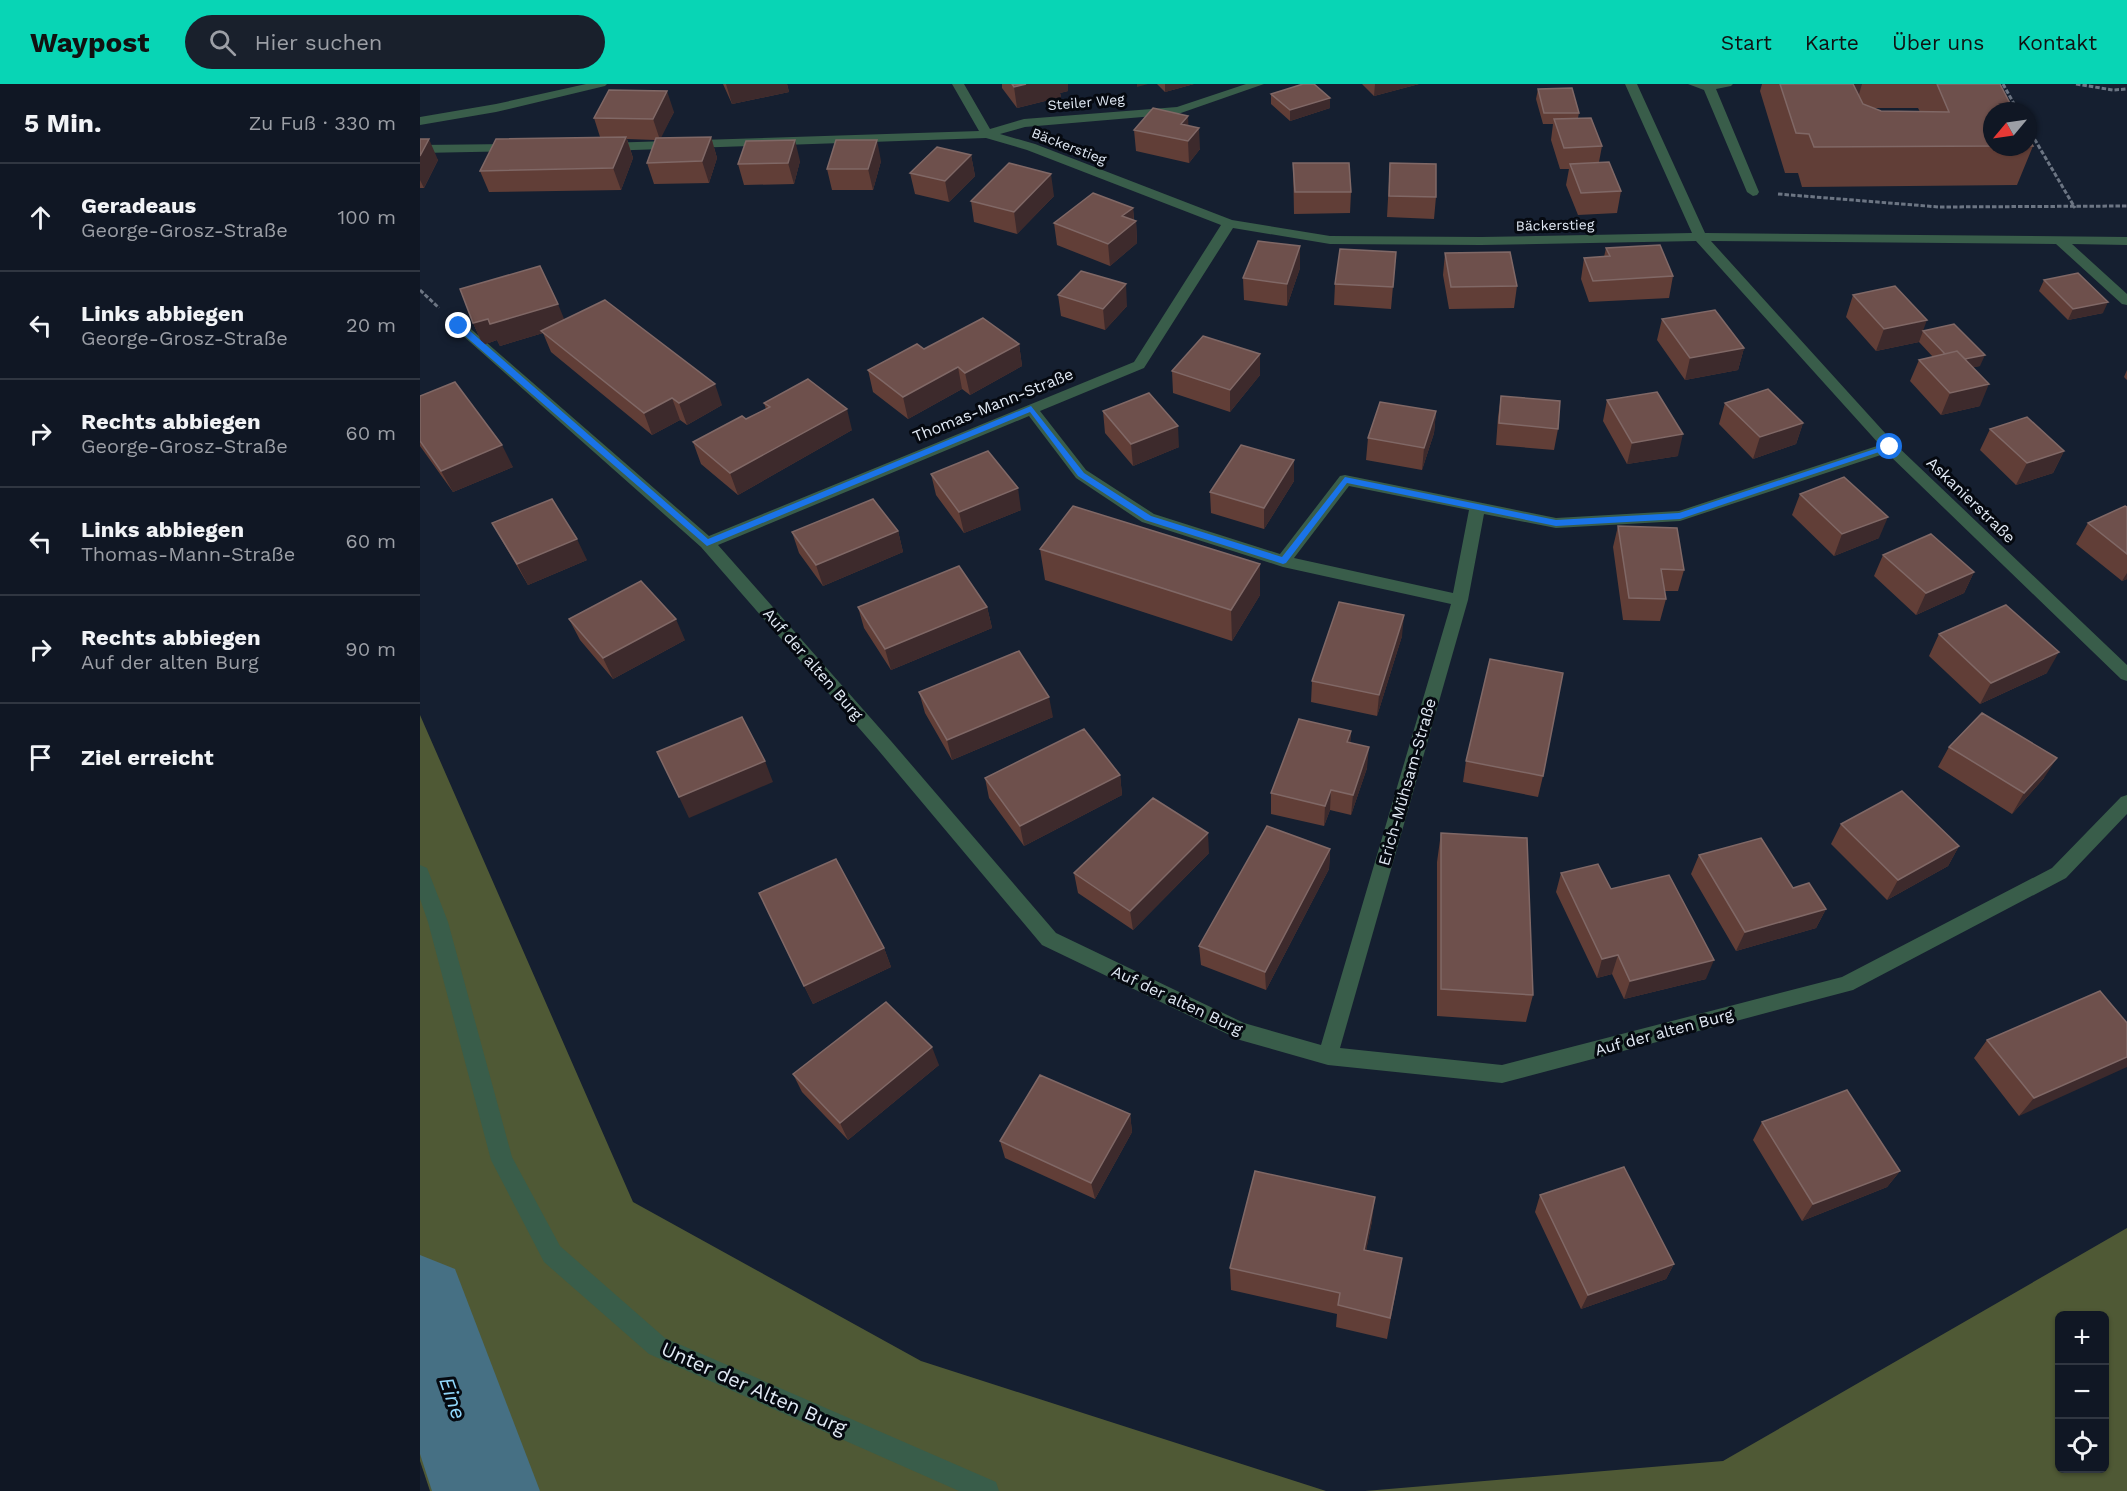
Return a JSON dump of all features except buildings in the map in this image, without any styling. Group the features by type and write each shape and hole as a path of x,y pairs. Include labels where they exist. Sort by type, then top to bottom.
{"street":[{"path":"420,121 496,108 601,84"},
{"path":"958,84 987,134"},
{"name":"Steiler Weg","path":"987,134 1024,123 1178,110 1258,84"},
{"name":"Askanierstraße","path":"1631,84 1700,237 1890,447 2127,675"},
{"path":"1694,84 1709,87 1727,84"},
{"path":"1709,87 1753,192"},
{"name":"Bäckerstieg","path":"592,147 987,134 1031,147 1229,223 1330,240 1481,241 1700,237"},
{"path":"420,149 523,148"},
{"name":"Thomas-Mann-Straße","path":"707,543 1139,364 1229,223"},
{"path":"1700,237 2127,241"},
{"path":"2058,239 2127,301"},
{"name":"Auf der alten Burg","path":"459,326 707,543 885,746 1049,939 1240,1031 1328,1056 1502,1074 1846,984 2059,873 2127,802"},
{"path":"1031,409 1081,474 1148,518 1283,561 1460,600"},
{"path":"1283,561 1345,480 1556,523 1680,516 1890,447"},
{"name":"Erich-Mühsam-Straße","path":"1328,1056 1460,600 1477,507"},
{"name":"Unter der Alten Burg","path":"420,873 438,922 502,1160 552,1254 657,1346 987,1491"}],"path":[{"path":"2003,84 2013,102"},
{"path":"2076,84 2113,90 2127,89"},
{"path":"2037,143 2095,242"},
{"path":"1753,192 1939,207 2127,206"}],"green space":[{"path":"420,715 633,1202 921,1361 1326,1491 430,1491 420,1461"},
{"path":"2127,1228 2127,1491 1365,1491 1723,1461"}],"waterway":[{"name":"Eine","path":"420,1304 486,1491"}],"route":[{"path":"459,326 707,543 1031,409 1081,474 1148,518 1283,561 1345,480 1556,523 1680,516 1890,447"}]}
